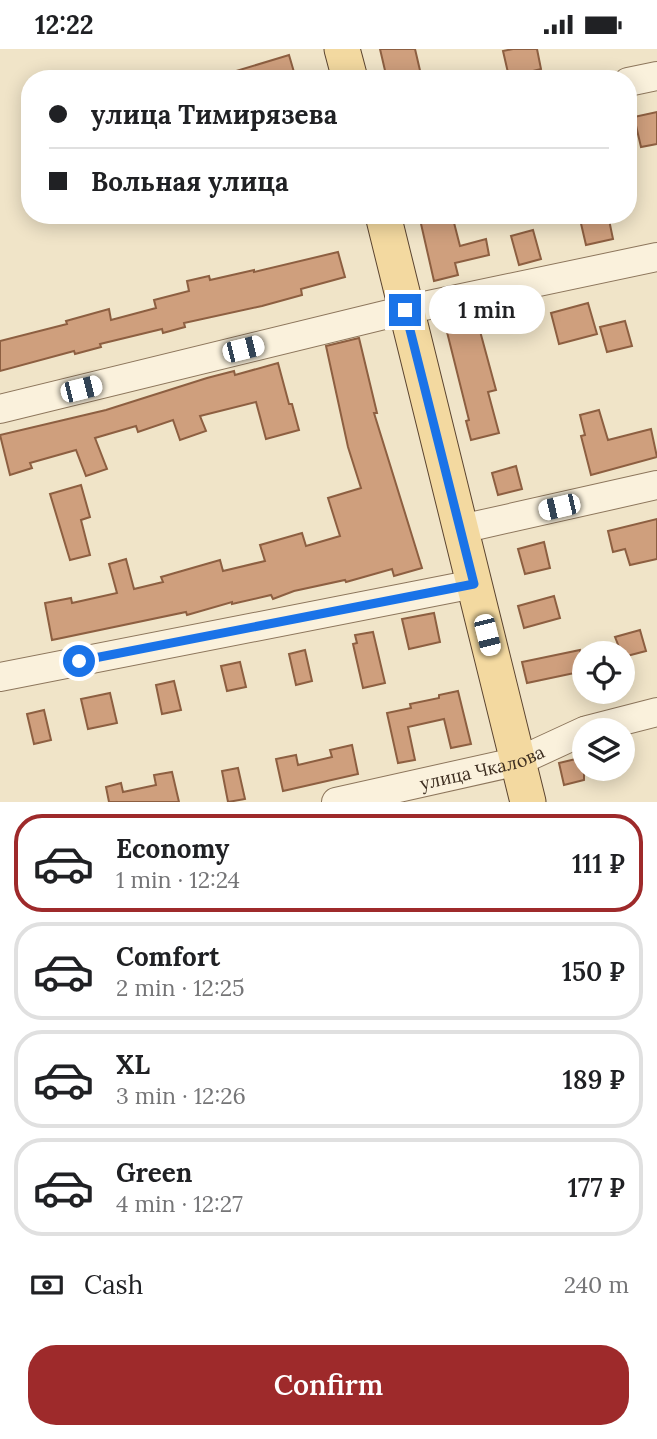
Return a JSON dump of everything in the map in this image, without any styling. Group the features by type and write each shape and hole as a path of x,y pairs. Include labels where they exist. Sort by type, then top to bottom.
{"main road":[{"path":"342,49 348,70"},
{"path":"385,224 528,802"}],"street":[{"path":"637,80 657,76"},
{"path":"0,409 405,310 657,257"},
{"path":"461,529 657,485"},
{"path":"0,677 474,584"},
{"name":"улица Чкалова","path":"633,718 657,712"},
{"name":"улица Чкалова","path":"337,802 519,761 572,736"}],"building":[{"path":"380,49 415,49 420,70 385,70"},
{"path":"537,49 541,69 507,70 503,51"},
{"path":"289,55 293,70 240,70"},
{"path":"657,112 657,144 641,147 637,116"},
{"path":"421,224 454,224 460,246 486,239 489,255 455,263 458,275 434,281"},
{"path":"581,224 610,224 613,239 586,245"},
{"path":"533,230 541,259 519,265 511,236"},
{"path":"338,252 345,277 301,289 302,295 184,323 185,327 163,333 162,329 100,344 101,347 75,354 74,351 0,371 0,341 67,324 66,321 109,309 111,320 156,308 154,300 189,291 187,281 254,272"},
{"path":"588,303 597,334 559,344 551,313"},
{"path":"477,320 496,390 488,392 499,433 471,440 466,421 469,420 446,328"},
{"path":"625,321 632,346 607,352 600,327"},
{"path":"359,338 377,413 374,413 422,568 394,576 392,569 346,582 345,580 294,591 273,599 271,595 232,602 187,615 186,612 52,640 45,603 71,598 72,603 117,593 109,564 126,559 134,589 163,582 161,577 220,560 223,571 265,561 260,545 302,533 306,546 340,536 328,498 361,488 348,447 326,346"},
{"path":"278,363 299,430 266,439 256,402 200,416 206,431 180,440 173,420 138,432 136,426 95,438 107,469 86,476 76,450 30,463 32,468 10,475 0,435 106,410 234,371 235,375"},
{"path":"599,410 608,440 651,429 657,457 591,475 581,436 585,435 580,415"},
{"path":"516,466 522,489 498,495 492,473"},
{"path":"81,485 90,517 81,520 90,555 70,560 50,494"},
{"path":"657,519 657,559 630,565 625,549 613,552 608,531"},
{"path":"544,542 550,568 525,574 518,549"},
{"path":"554,596 560,618 524,628 518,606"},
{"path":"434,613 440,642 409,649 402,619"},
{"path":"640,630 646,651 635,654 635,641 617,641 615,637"},
{"path":"373,632 385,683 363,688 353,644 357,643 355,635"},
{"path":"305,650 312,681 296,685 289,654"},
{"path":"572,652 572,674 527,683 522,662"},
{"path":"240,662 246,687 227,691 221,666"},
{"path":"174,681 181,710 162,714 156,685"},
{"path":"458,691 471,744 451,748 444,719 408,727 415,760 398,763 387,713 411,708 410,704"},
{"path":"110,693 117,723 88,729 81,699"},
{"path":"44,710 51,740 34,744 27,714"},
{"path":"352,745 358,774 283,791 276,759 296,755 298,765 332,757 330,750"},
{"path":"572,760 572,781 580,781 564,785 559,763"},
{"path":"238,768 245,799 228,802 222,771"},
{"path":"172,772 179,802 109,802 106,787 121,783 123,792 156,785 154,775"}],"route":[{"path":"79,661 474,584 405,310"}]}
